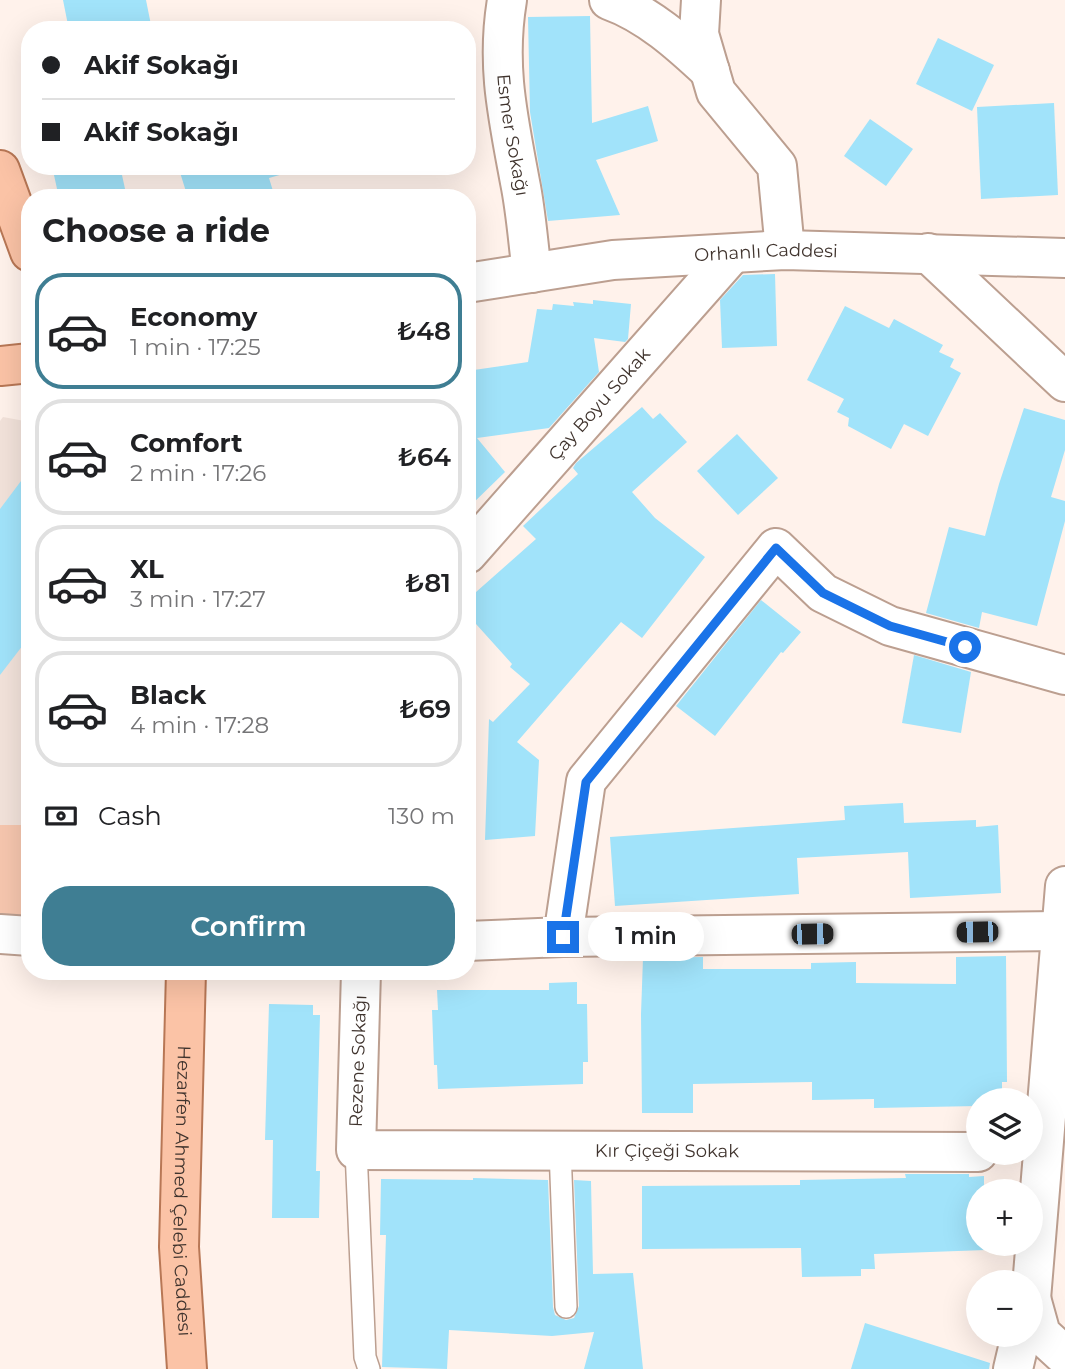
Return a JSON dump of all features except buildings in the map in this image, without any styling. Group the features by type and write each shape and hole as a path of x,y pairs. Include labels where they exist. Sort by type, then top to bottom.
{"main road":[{"path":"0,170 21,227"},
{"path":"0,366 21,364"},
{"name":"Hezarfen Ahmed Çelebi Caddesi","path":"186,980 179,1247 187,1369"}],"street":[{"name":"Esmer Sokağı","path":"507,0 503,88 521,184 524,273"},
{"path":"609,0 674,37 710,71"},
{"path":"701,0 699,34 716,92 777,166 785,250"},
{"name":"Orhanlı Caddesi","path":"476,281 613,260 785,250 1065,258"},
{"path":"928,253 1065,382"},
{"name":"Çay Boyu Sokak","path":"476,544 732,254"},
{"path":"476,294 524,273"},
{"path":"563,937 586,782 776,548 823,593 890,626 1065,675"},
{"path":"1043,1088 1065,886"},
{"path":"476,940 1060,931"},
{"path":"0,934 21,935"},
{"name":"Rezene Sokağı","path":"356,1150 361,980"},
{"name":"Kır Çiçeği Sokak","path":"356,1150 966,1152"},
{"path":"1032,1270 1036,1165"},
{"path":"1043,1336 1065,1356"},
{"path":"1013,1369 1018,1347"}],"lane":[{"path":"560,1149 566,1307"},
{"path":"356,1150 365,1357 369,1369"}],"shaded area":[{"path":"3,417 21,420 21,932 0,931 0,421"},
{"path":"0,825 21,825 21,919 0,919"}],"route":[{"path":"563,937 586,782 776,548 823,593 890,626 965,647"}]}
